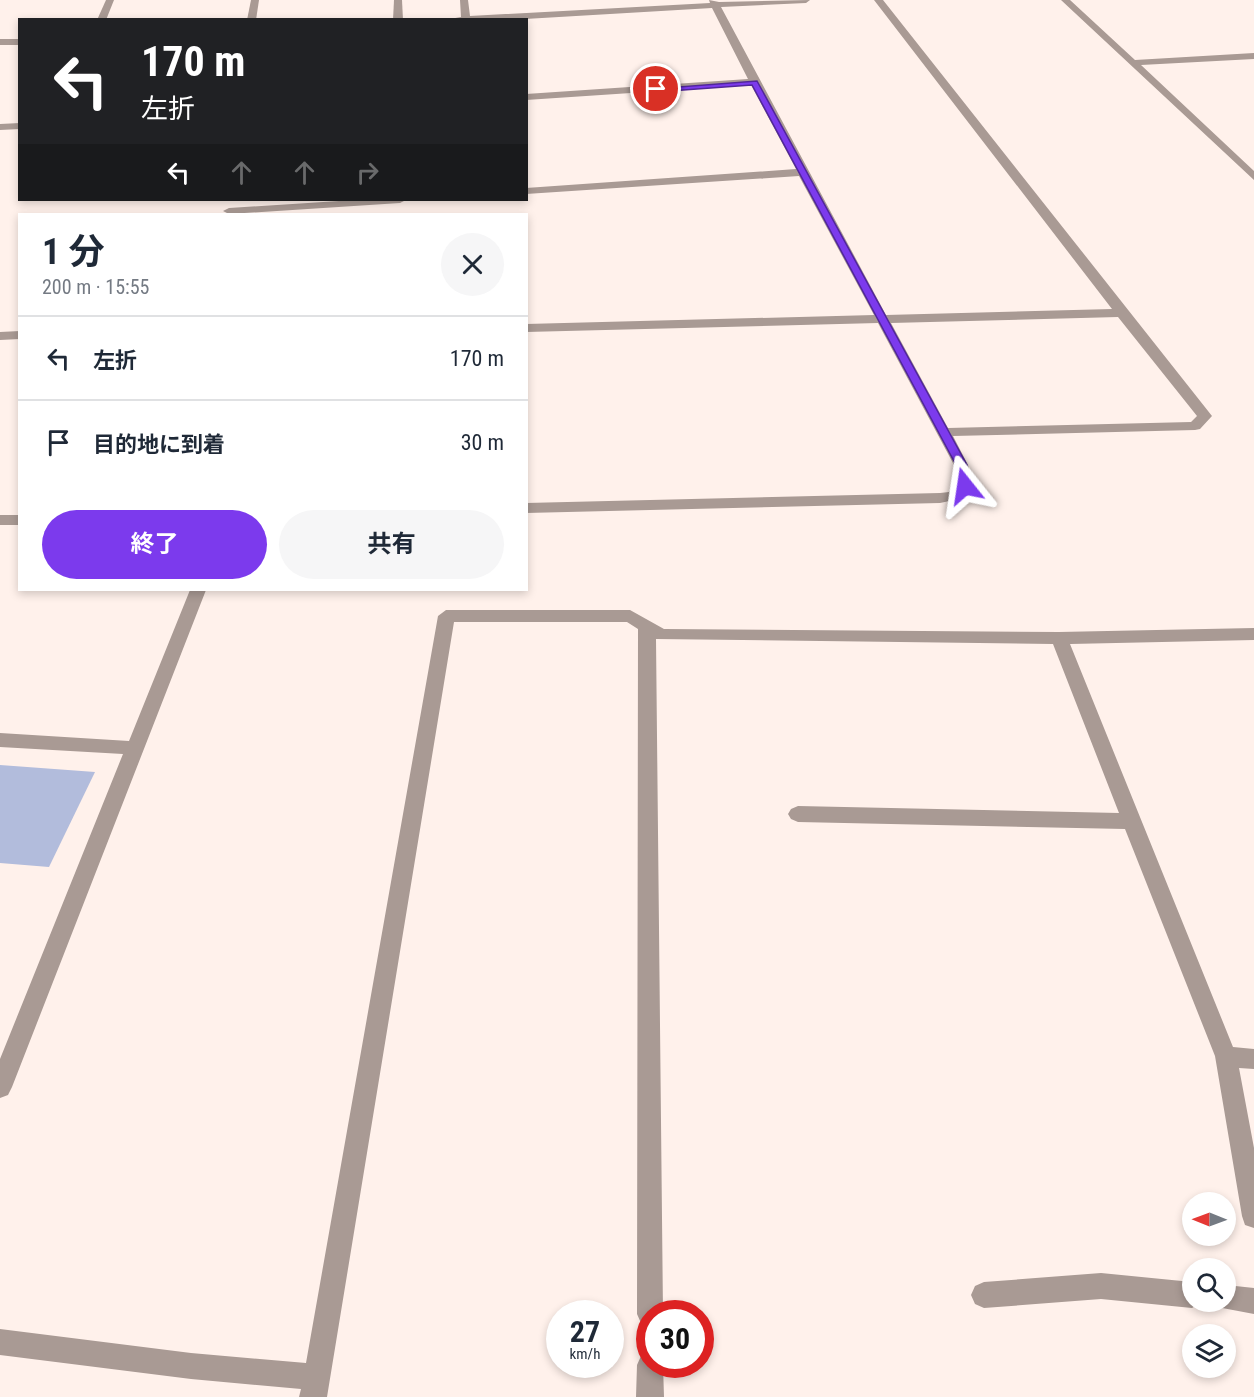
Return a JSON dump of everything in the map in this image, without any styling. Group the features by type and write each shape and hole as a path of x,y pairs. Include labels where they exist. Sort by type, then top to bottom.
{"street":[{"path":"102,18 110,0"},
{"path":"252,18 255,0"},
{"path":"398,0 398,18"},
{"path":"464,0 466,18"},
{"path":"482,18 714,3 806,0"},
{"path":"878,0 1205,416 1195,426 943,432"},
{"path":"1065,0 1254,177"},
{"path":"528,508 954,496 965,486 961,465 802,172 714,3"},
{"path":"0,42 18,42"},
{"path":"1133,63 1254,56"},
{"path":"528,98 754,82"},
{"path":"0,127 18,126"},
{"path":"528,191 802,172"},
{"path":"230,208 379,201"},
{"path":"528,328 1122,313"},
{"path":"0,336 18,335"},
{"path":"0,520 18,520"},
{"path":"0,1087 198,591"},
{"path":"0,1342 191,1366 315,1387 447,616 630,616 661,635 1059,638 1254,634"},
{"path":"647,627 650,1300"},
{"path":"1059,638 1226,1056 1254,1216"},
{"path":"0,740 135,748"},
{"path":"798,814 1132,821"},
{"path":"1226,1056 1254,1059"},
{"path":"984,1295 1101,1286 1182,1294"},
{"path":"1236,1299 1254,1301"},
{"path":"650,1378 650,1397"}],"water":[{"path":"0,765 95,772 49,867 0,863"}],"route":[{"path":"656,89 754,82 961,465 965,486"}]}
